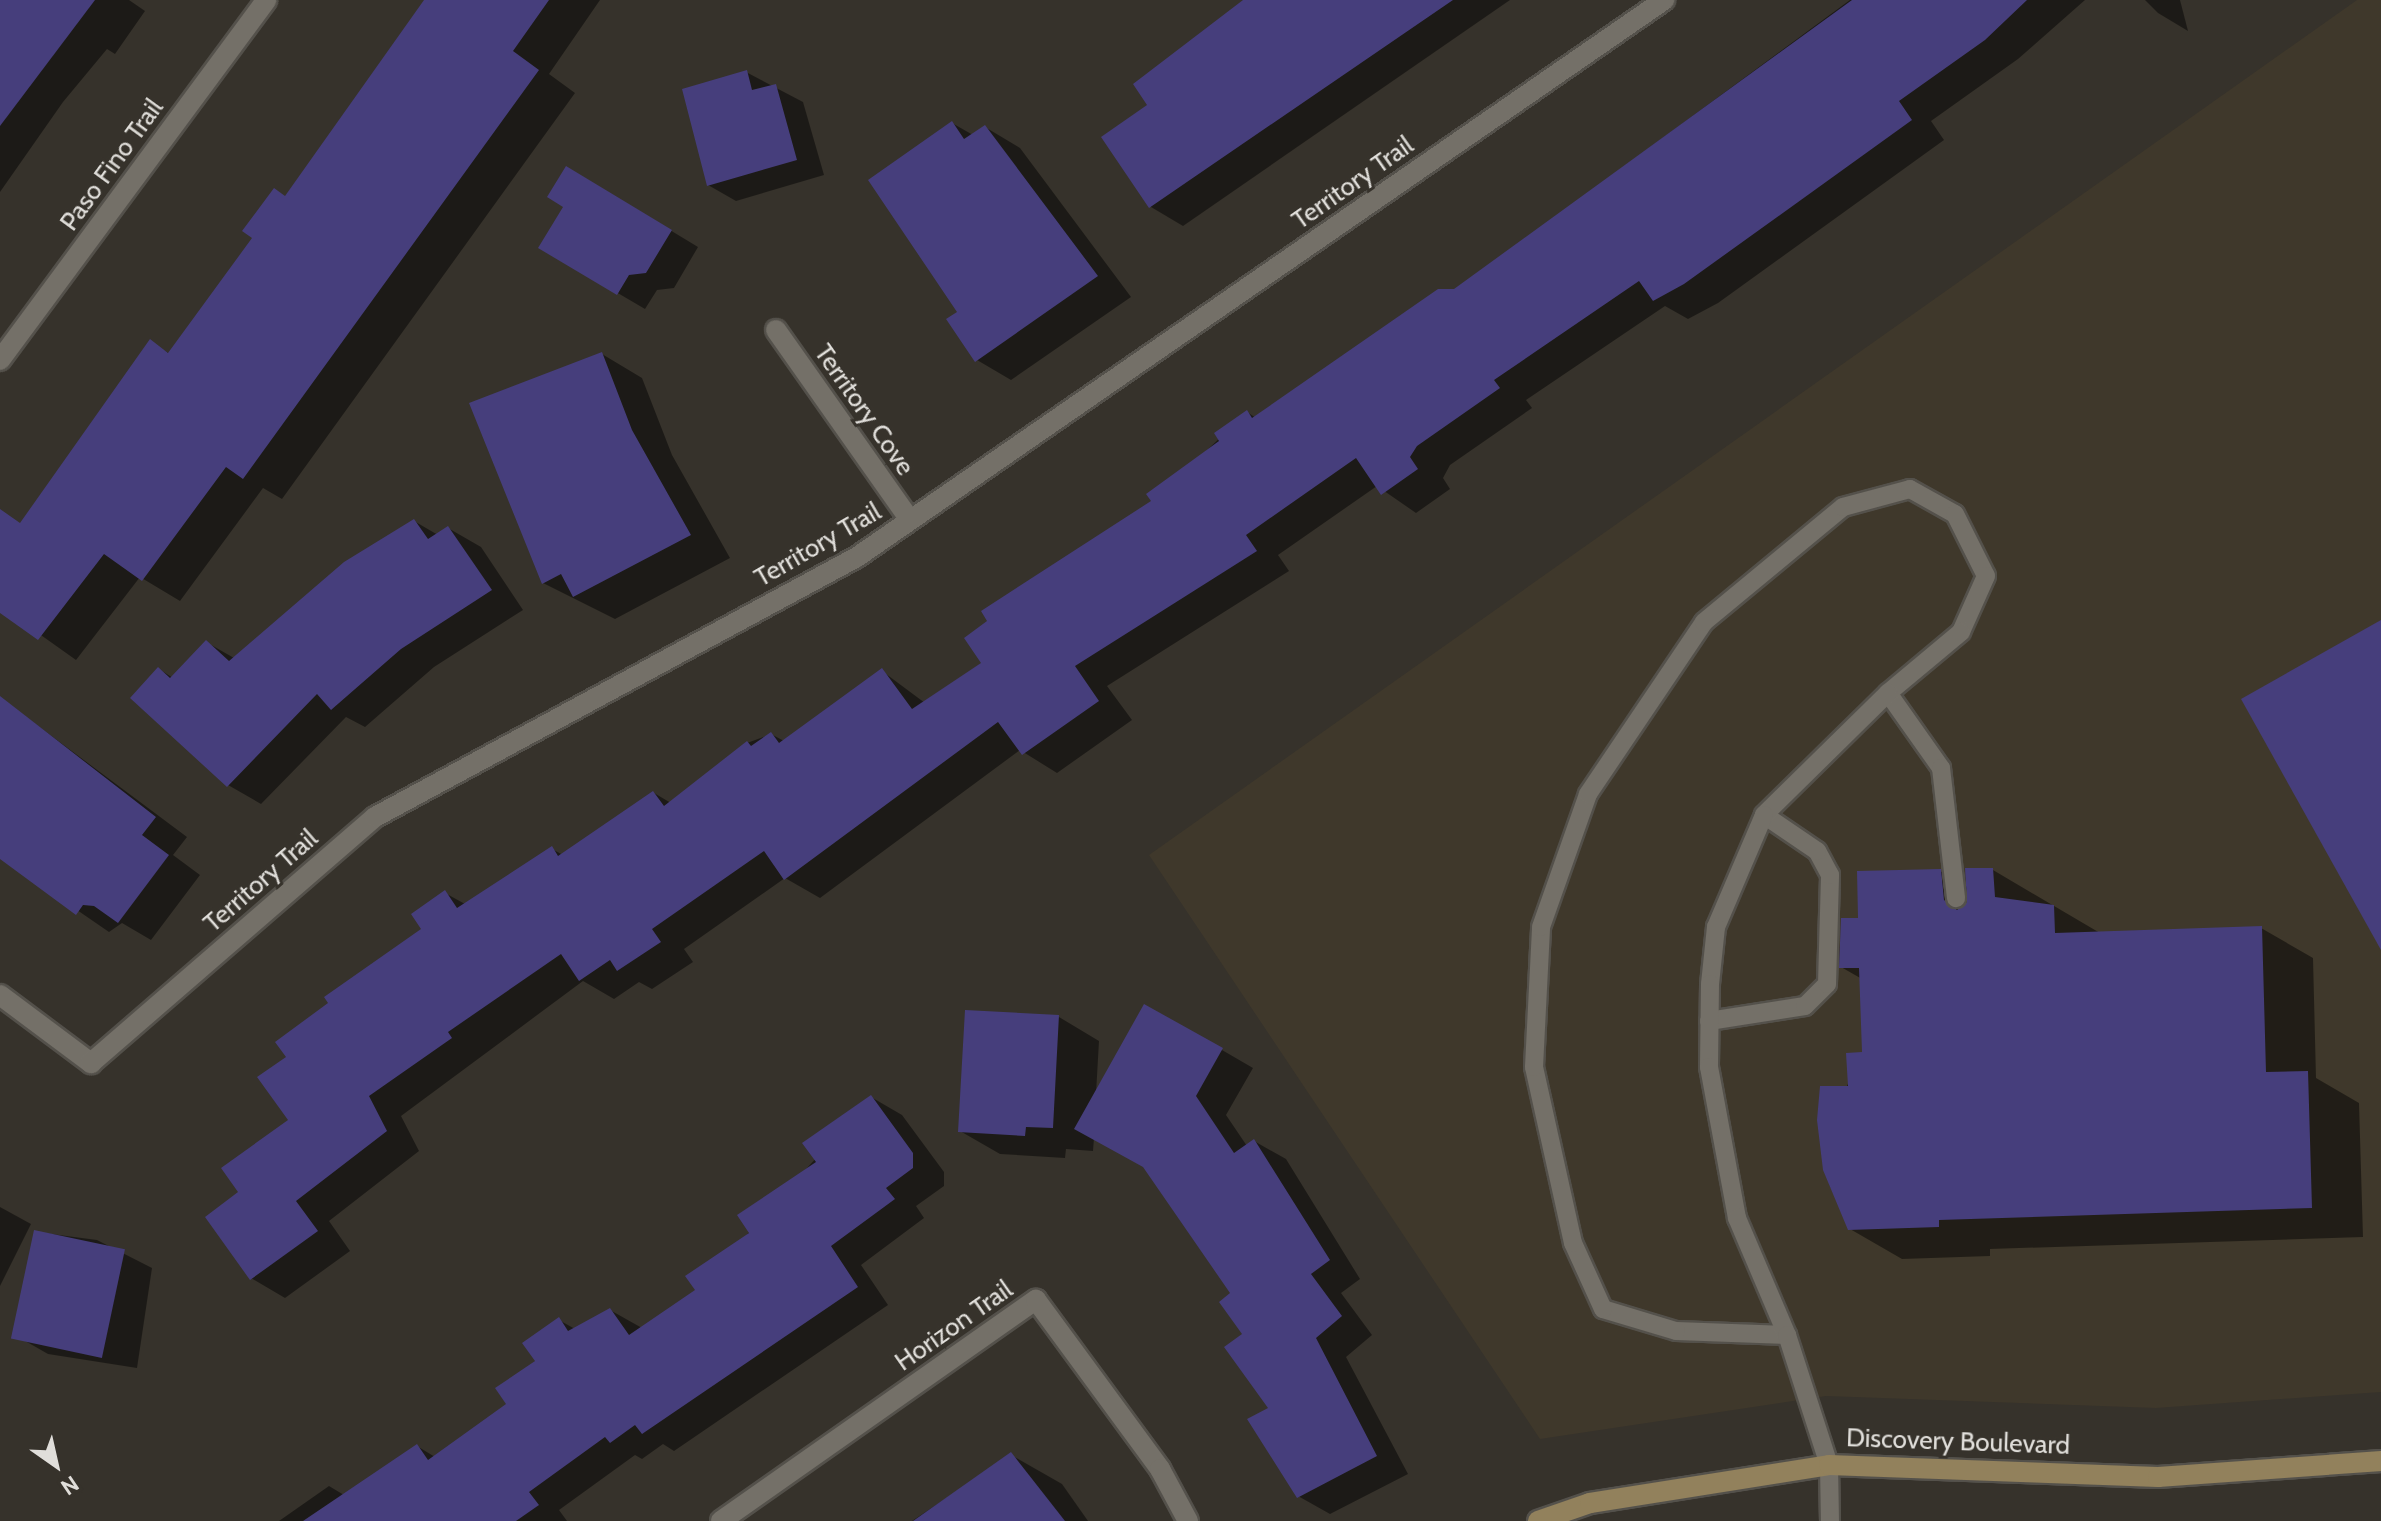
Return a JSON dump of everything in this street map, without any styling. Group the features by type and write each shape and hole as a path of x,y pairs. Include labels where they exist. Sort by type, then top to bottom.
{"street":[{"name":"Paso Fino Trail","path":"0,360 266,0"},
{"name":"Territory Trail","path":"0,995 91,1063 375,817 857,557 1664,0"},
{"name":"Territory Cove","path":"776,330 910,520"},
{"name":"Horizon Trail","path":"721,1521 1036,1300 1160,1469 1188,1521"},
{"name":"Discovery Boulevard","path":"1538,1521 1590,1503 1829,1465 2158,1477 2381,1461"}],"lane":[{"path":"1787,1335 1676,1331 1603,1309 1573,1243 1534,1067 1541,927 1588,794 1704,622 1843,507 1910,489 1955,514 1986,576 1961,632 1888,693 1764,815 1716,927 1709,1067 1737,1218 1787,1335 1829,1465 1830,1521"},
{"path":"1888,693 1941,768 1956,898"},
{"path":"1709,1021 1805,1006 1827,984 1830,875 1817,851 1764,815"}],"shaded area":[{"path":"2357,0 2381,0 2381,1392 2156,1408 1826,1396 1540,1439 1149,855"}],"building":[{"path":"0,0 95,0 0,126"},
{"path":"424,0 549,0 513,51 539,70 243,479 226,467 142,581 104,554 38,640 0,613 0,509 20,523 150,339 168,353 252,238 242,231 274,188 285,196"},
{"path":"1243,0 1453,0 1149,208 1101,137 1147,105 1133,84"},
{"path":"1852,0 2027,0 1985,40 1899,101 1912,120 1684,284 1653,301 1639,281 1494,380 1500,388 1417,446 1410,457 1418,469 1381,495 1356,458 1246,535 1257,551 1075,666 1099,701 1022,755 998,722 784,880 764,851 652,929 661,942 617,971 610,960 579,981 561,954 448,1032 452,1038 369,1096 387,1131 296,1201 318,1231 250,1280 205,1217 238,1192 221,1168 288,1120 257,1077 286,1057 275,1042 328,1003 324,997 421,929 411,914 445,890 457,908 552,846 558,856 653,791 664,806 747,741 751,746 771,732 779,743 882,668 912,709 981,663 964,638 987,621 981,611 1151,501 1146,494 1219,441 1214,433 1247,410 1252,418 1438,289 1454,289"},
{"path":"747,70 752,90 776,84 797,160 707,186 682,89"},
{"path":"952,121 964,139 985,125 1098,276 975,362 946,319 957,312 868,180"},
{"path":"566,166 672,230 646,273 629,275 617,295 538,248 563,207 547,197"},
{"path":"602,352 632,430 691,535 573,597 561,574 542,584 469,403"},
{"path":"414,519 428,539 448,526 492,590 401,649 331,710 317,694 227,787 130,698 158,667 170,678 206,640 229,661 344,562"},
{"path":"2381,620 2381,950 2241,699"},
{"path":"0,696 156,817 142,835 169,855 118,923 94,906 83,905 76,915 0,859"},
{"path":"1965,868 1993,868 1995,897 2054,905 2055,933 2262,926 2266,1072 2308,1071 2312,1208 1939,1220 1939,1227 1848,1230 1823,1170 1817,1120 1820,1086 1848,1086 1846,1053 1862,1052 1859,968 1839,968 1841,918 1858,918 1857,871 1941,869 1944,900 1957,910 1967,902"},
{"path":"1144,1004 1223,1048 1196,1096 1234,1153 1254,1139 1330,1260 1311,1274 1342,1316 1316,1338 1377,1456 1297,1498 1247,1419 1268,1408 1224,1347 1242,1334 1219,1302 1230,1293 1143,1167 1074,1129"},
{"path":"965,1010 1059,1015 1053,1128 1026,1127 1025,1136 958,1132"},
{"path":"871,1095 913,1153 913,1168 886,1188 895,1199 831,1246 858,1287 642,1434 635,1425 610,1443 605,1437 529,1492 539,1505 516,1521 303,1521 417,1444 428,1460 506,1404 495,1388 535,1361 522,1343 559,1317 568,1331 610,1308 629,1335 695,1290 685,1276 749,1233 737,1215 816,1162 802,1143"},
{"path":"34,1230 125,1249 102,1358 11,1339"},
{"path":"1011,1452 1065,1521 913,1521"}]}
